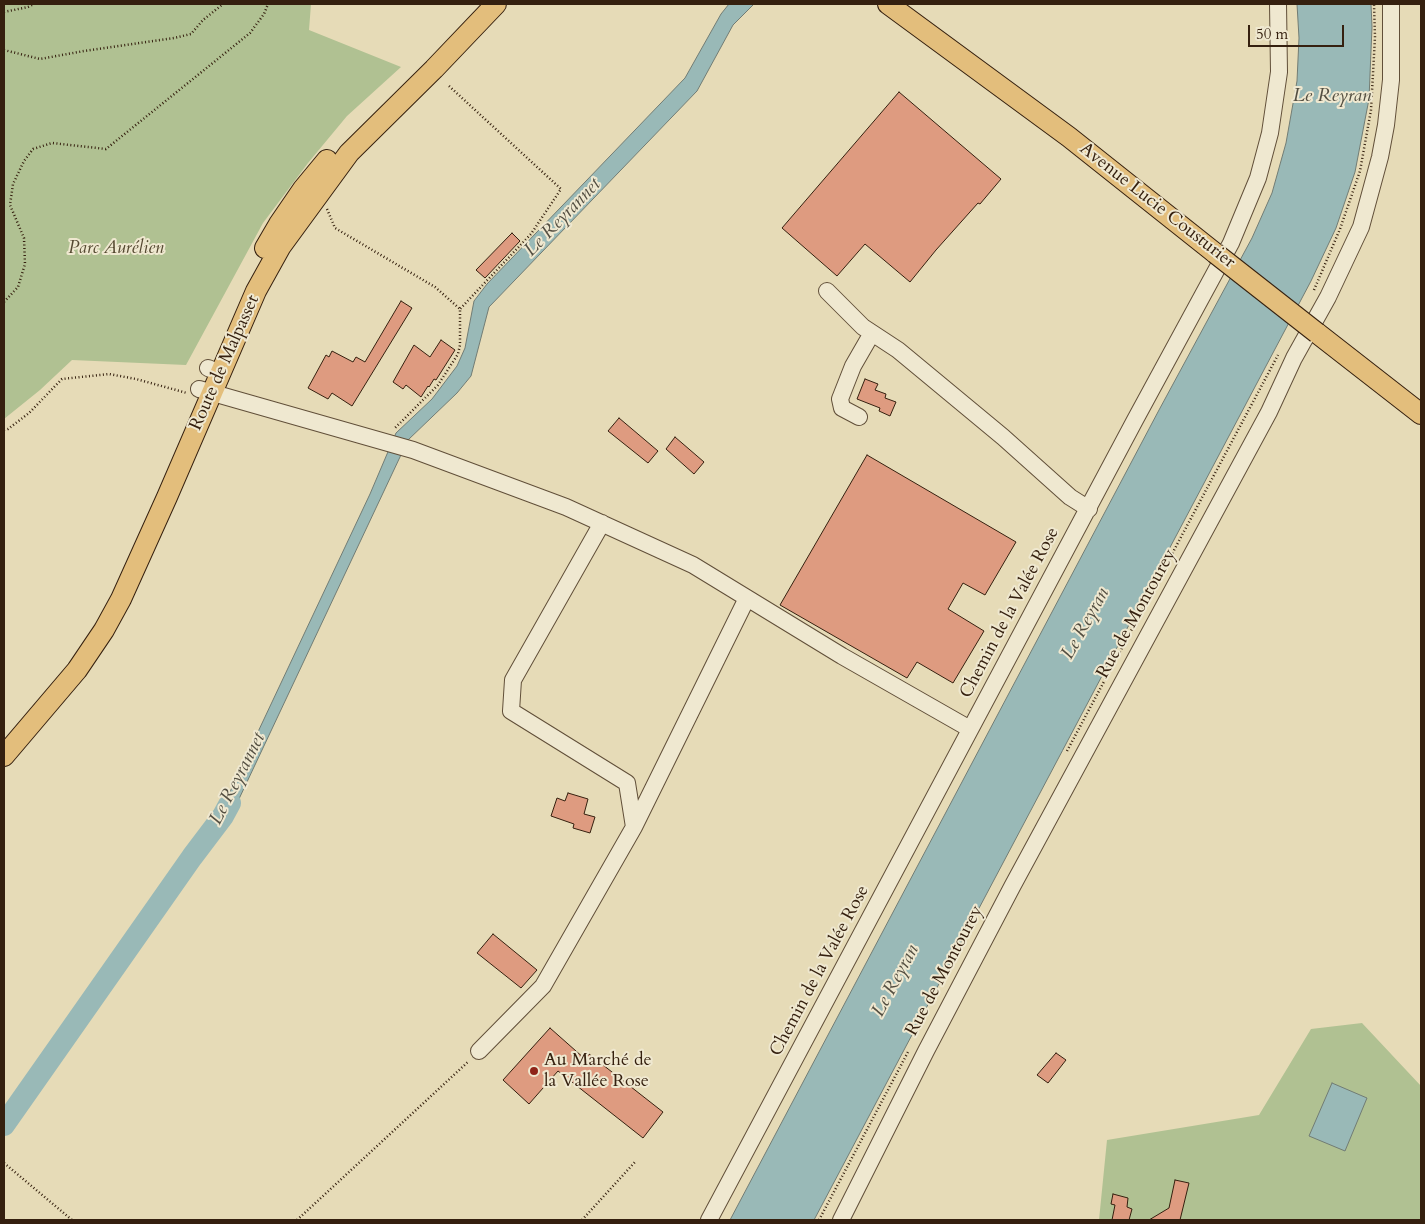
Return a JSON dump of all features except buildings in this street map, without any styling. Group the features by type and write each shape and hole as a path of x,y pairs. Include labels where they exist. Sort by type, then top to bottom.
{"main road":[{"name":"Route de Malpasset","path":"4,736 51,684 92,625 114,586 202,393 281,246 349,153 430,65 481,4"},
{"name":"Route de Malpasset","path":"214,371 250,274 279,224 304,189 341,143 496,4"},
{"name":"Avenue Lucie Cousturier","path":"888,4 1069,137 1421,414"},
{"name":"Route de Malpasset","path":"4,756 77,670 104,630 129,582 202,393"}],"street":[{"name":"Chemin de la Valée Rose","path":"709,1220 1231,243 1258,178 1270,133 1279,72 1278,4"},
{"name":"Rue de Montourey","path":"841,1220 926,1051 1017,877 1269,412 1294,358 1328,297 1362,227 1386,125 1391,80 1391,4"},
{"path":"827,291 852,317 898,350 1003,437 1070,498 1088,509"},
{"path":"859,417 842,408 840,399 854,366 872,333"},
{"path":"202,393 413,450 566,507 693,566 842,656 970,729"},
{"path":"602,523 513,680 511,711 627,784 634,827"},
{"path":"479,1051 543,986 634,827 747,598"}],"path":[{"path":"4,12 34,4"},
{"path":"4,50 40,60 76,52 174,38 191,34 203,20 224,4"},
{"path":"4,302 18,287 25,264 24,238 10,205 13,184 24,161 33,149 52,143 106,149 250,33 264,14 268,4"},
{"path":"1312,297 1340,230 1360,171 1372,110 1375,37 1374,4"},
{"path":"382,441 438,385 458,354 460,345 460,309 531,234 561,189 449,86"},
{"path":"315,198 325,205 335,228 435,287 460,309"},
{"path":"1064,758 1278,354"},
{"path":"4,430 8,429 29,412 62,379 109,374 202,393"},
{"path":"818,1220 911,1046"},
{"path":"297,1220 479,1051"},
{"path":"582,1220 635,1162"},
{"path":"4,1163 72,1220"}],"green space":[{"name":"Parc Aurélien","path":"4,4 311,4 309,30 401,67 347,116 308,163 263,223 186,365 72,360 40,390 4,419"},
{"path":"1362,1023 1421,1086 1421,1220 1099,1220 1107,1140 1259,1115 1311,1029"}],"water":[{"name":"Le Reyrannet","path":"729,4 754,4 733,25 697,91 489,307 471,376 457,393 408,440 230,818 216,830 210,825 218,818 370,494 396,433 432,399 457,366 465,348 474,301 487,284 685,78 721,14"},
{"name":"Le Reyran","path":"1297,4 1371,4 1369,99 1355,172 1336,228 1311,281 814,1220 730,1220 1252,238 1272,193 1286,143 1297,81 1299,38"},
{"path":"1332,1083 1367,1098 1345,1151 1309,1136"}],"waterway":[{"name":"Le Reyrannet","path":"4,1125 192,857 223,816 230,803"}],"place":[{"name":"Au Marché de la Vallée Rose","path":"534,1071"}]}
